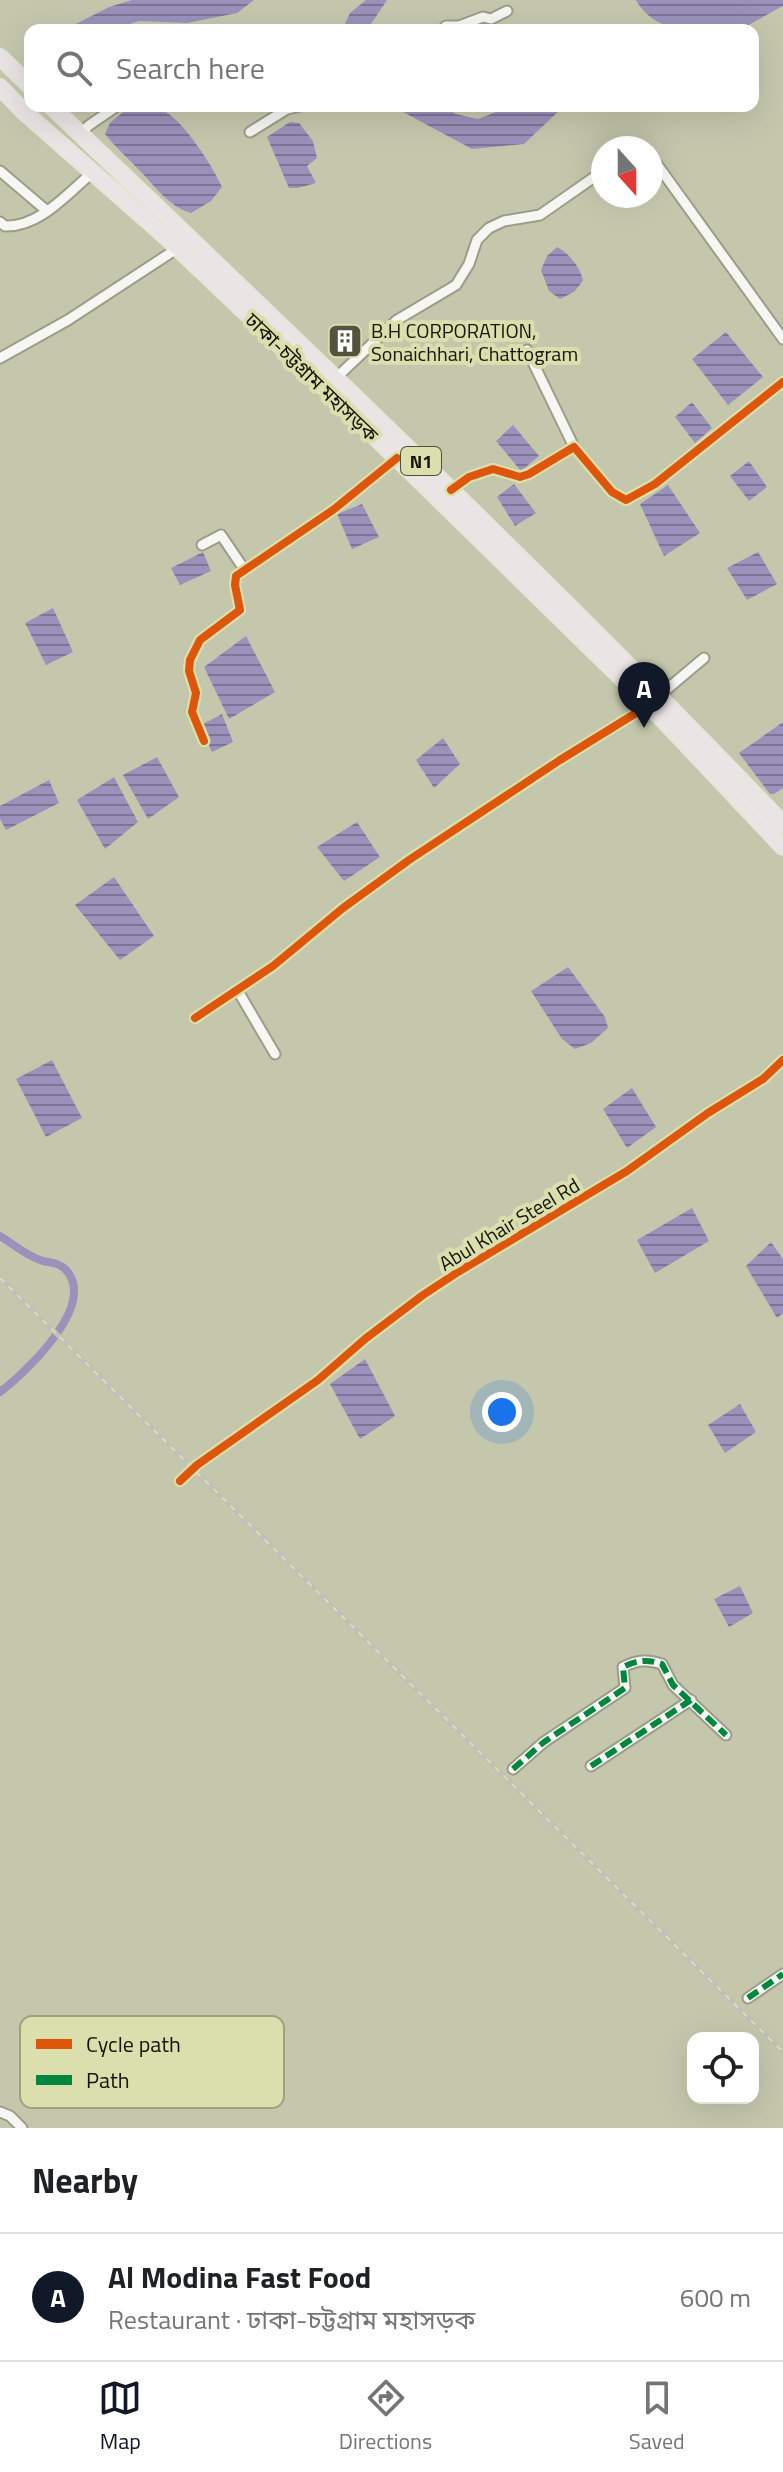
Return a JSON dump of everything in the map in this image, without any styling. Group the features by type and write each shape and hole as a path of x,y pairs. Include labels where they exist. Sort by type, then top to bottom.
{"highway":[{"path":"6,63 24,80"},
{"name":"ঢাকা-চট্টগ্রাম মহাসড়ক","path":"0,87 24,112"},
{"name":"ঢাকা-চট্টগ্রাম মহাসড়ক","path":"24,112 178,248 783,824"},
{"name":"ঢাকা-চট্টগ্রাম মহাসড়ক","path":"57,112 337,377 451,490 655,700 783,847"}],"street":[{"path":"464,24 483,17 495,18 507,11"},
{"path":"81,135 110,112"},
{"path":"250,132 282,112"},
{"path":"0,171 47,211"},
{"path":"0,222 5,226 17,227 47,211 93,172"},
{"path":"663,172 783,339"},
{"path":"337,377 397,320 456,285 469,264 477,240 489,228 504,221 540,215 591,179"},
{"path":"0,358 68,320 178,248"},
{"path":"527,350 574,447 612,492 626,500 655,484 783,382"},
{"path":"451,490 486,470 520,477 529,474 574,447"},
{"path":"204,741 192,712 196,693 189,671 190,660 200,640 240,610 235,580 244,569 314,524 397,458"},
{"path":"202,545 221,535 244,569"},
{"path":"195,1018 238,991 409,860 655,700 704,658"},
{"path":"238,991 275,1054"},
{"name":"Abul Khair Steel Rd","path":"180,1481 197,1465 318,1380 423,1295 627,1171 708,1113 763,1079 783,1060"},
{"path":"513,1769 544,1742 625,1688 623,1667 636,1660 652,1660 662,1664 673,1685 726,1735"},
{"path":"591,1766 691,1700"},
{"path":"748,1998 783,1974"},
{"path":"0,2112 10,2116 22,2128"}],"shaded area":[{"path":"132,0 254,0 237,13 187,23 139,21 130,24 76,24 109,7"},
{"path":"366,0 387,0 371,24 345,24 350,13"},
{"path":"636,0 783,0 783,6 749,24 663,24 644,11"},
{"path":"123,112 165,112 188,133 222,187 211,201 191,213 176,206 105,134 110,123"},
{"path":"403,112 453,112 478,119 496,112 558,112 524,144 472,149"},
{"path":"290,122 299,123 313,141 317,158 307,166 316,183 298,188 289,188 267,137"},
{"path":"557,247 574,261 583,281 574,292 560,299 549,291 541,270 547,256"},
{"path":"726,332 763,377 728,405 692,359"},
{"path":"692,402 712,428 695,443 675,417"},
{"path":"513,425 539,456 521,471 496,441"},
{"path":"749,461 767,487 749,501 730,476"},
{"path":"514,484 536,513 515,526 497,497"},
{"path":"668,485 700,533 664,556 640,504"},
{"path":"362,504 379,537 352,549 337,514"},
{"path":"203,552 211,571 180,585 171,568"},
{"path":"758,552 777,584 747,600 727,568"},
{"path":"53,608 73,652 46,665 25,623"},
{"path":"246,636 275,692 229,719 204,667"},
{"path":"222,714 233,742 212,752 199,726"},
{"path":"783,722 783,788 770,794 739,753"},
{"path":"443,738 460,764 434,788 416,760"},
{"path":"157,757 179,797 148,819 123,775"},
{"path":"114,777 138,822 105,849 77,800"},
{"path":"49,780 59,803 6,830 0,819 0,806"},
{"path":"357,822 380,857 344,881 317,847"},
{"path":"114,877 154,936 120,960 75,905"},
{"path":"568,967 605,1017 608,1028 591,1043 575,1049 562,1039 531,991"},
{"path":"52,1060 82,1118 46,1137 16,1079"},
{"path":"632,1088 656,1127 627,1148 603,1109"},
{"path":"692,1208 709,1241 655,1273 637,1240"},
{"path":"771,1242 783,1259 783,1313 777,1318 746,1266"},
{"path":"365,1359 395,1416 360,1439 330,1384"},
{"path":"740,1404 756,1432 725,1453 708,1425"},
{"path":"740,1586 753,1613 729,1627 714,1599"}],"waterway":[{"path":"0,1236 31,1256 61,1266 73,1285 73,1301 54,1337 25,1370 0,1392"}],"railway":[{"path":"0,1278 783,2052"}],"marked path":[{"path":"513,1769 544,1742 625,1688 623,1667 638,1662 662,1664 673,1685 726,1735"},
{"path":"591,1766 691,1700"},
{"path":"748,1998 783,1974"}],"cycle path":[{"path":"451,490 469,477 493,469 520,477 529,474 574,447 612,492 626,500 655,484 783,382"},
{"path":"204,741 192,712 196,693 189,671 190,660 200,640 240,610 236,576 333,510 397,458"},
{"path":"195,1018 273,966 343,908 409,860 649,705"},
{"path":"180,1481 197,1465 318,1380 423,1295 627,1171 708,1113 763,1079 783,1060"}],"place":[{"name":"B.H CORPORATION, Sonaichhari, Chattogram","path":"345,341"},
{"name":"Al Modina Fast Food","path":"644,728"}]}
